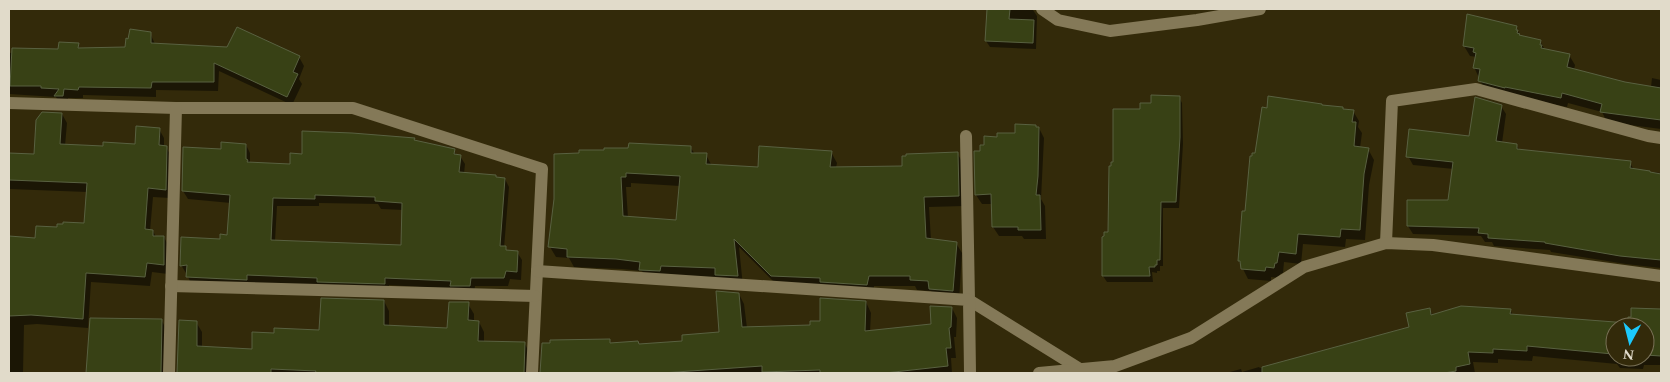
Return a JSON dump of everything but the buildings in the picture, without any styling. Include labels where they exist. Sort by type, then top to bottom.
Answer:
[{"type":"street","points":[[1042,9],[1058,20],[1110,31],[1197,20],[1260,9]]},
{"type":"street","points":[[1386,242],[1392,100],[1476,89],[1661,138]]},
{"type":"street","points":[[9,103],[176,108],[353,108],[542,170],[532,373]]},
{"type":"street","points":[[169,373],[176,108]]},
{"type":"street","points":[[966,136],[970,373]]},
{"type":"street","points":[[1039,373],[1115,366],[1191,338],[1304,267],[1386,242],[1433,245],[1661,276]]},
{"type":"street","points":[[537,271],[969,300],[1080,369]]},
{"type":"street","points":[[171,286],[535,296]]}]
